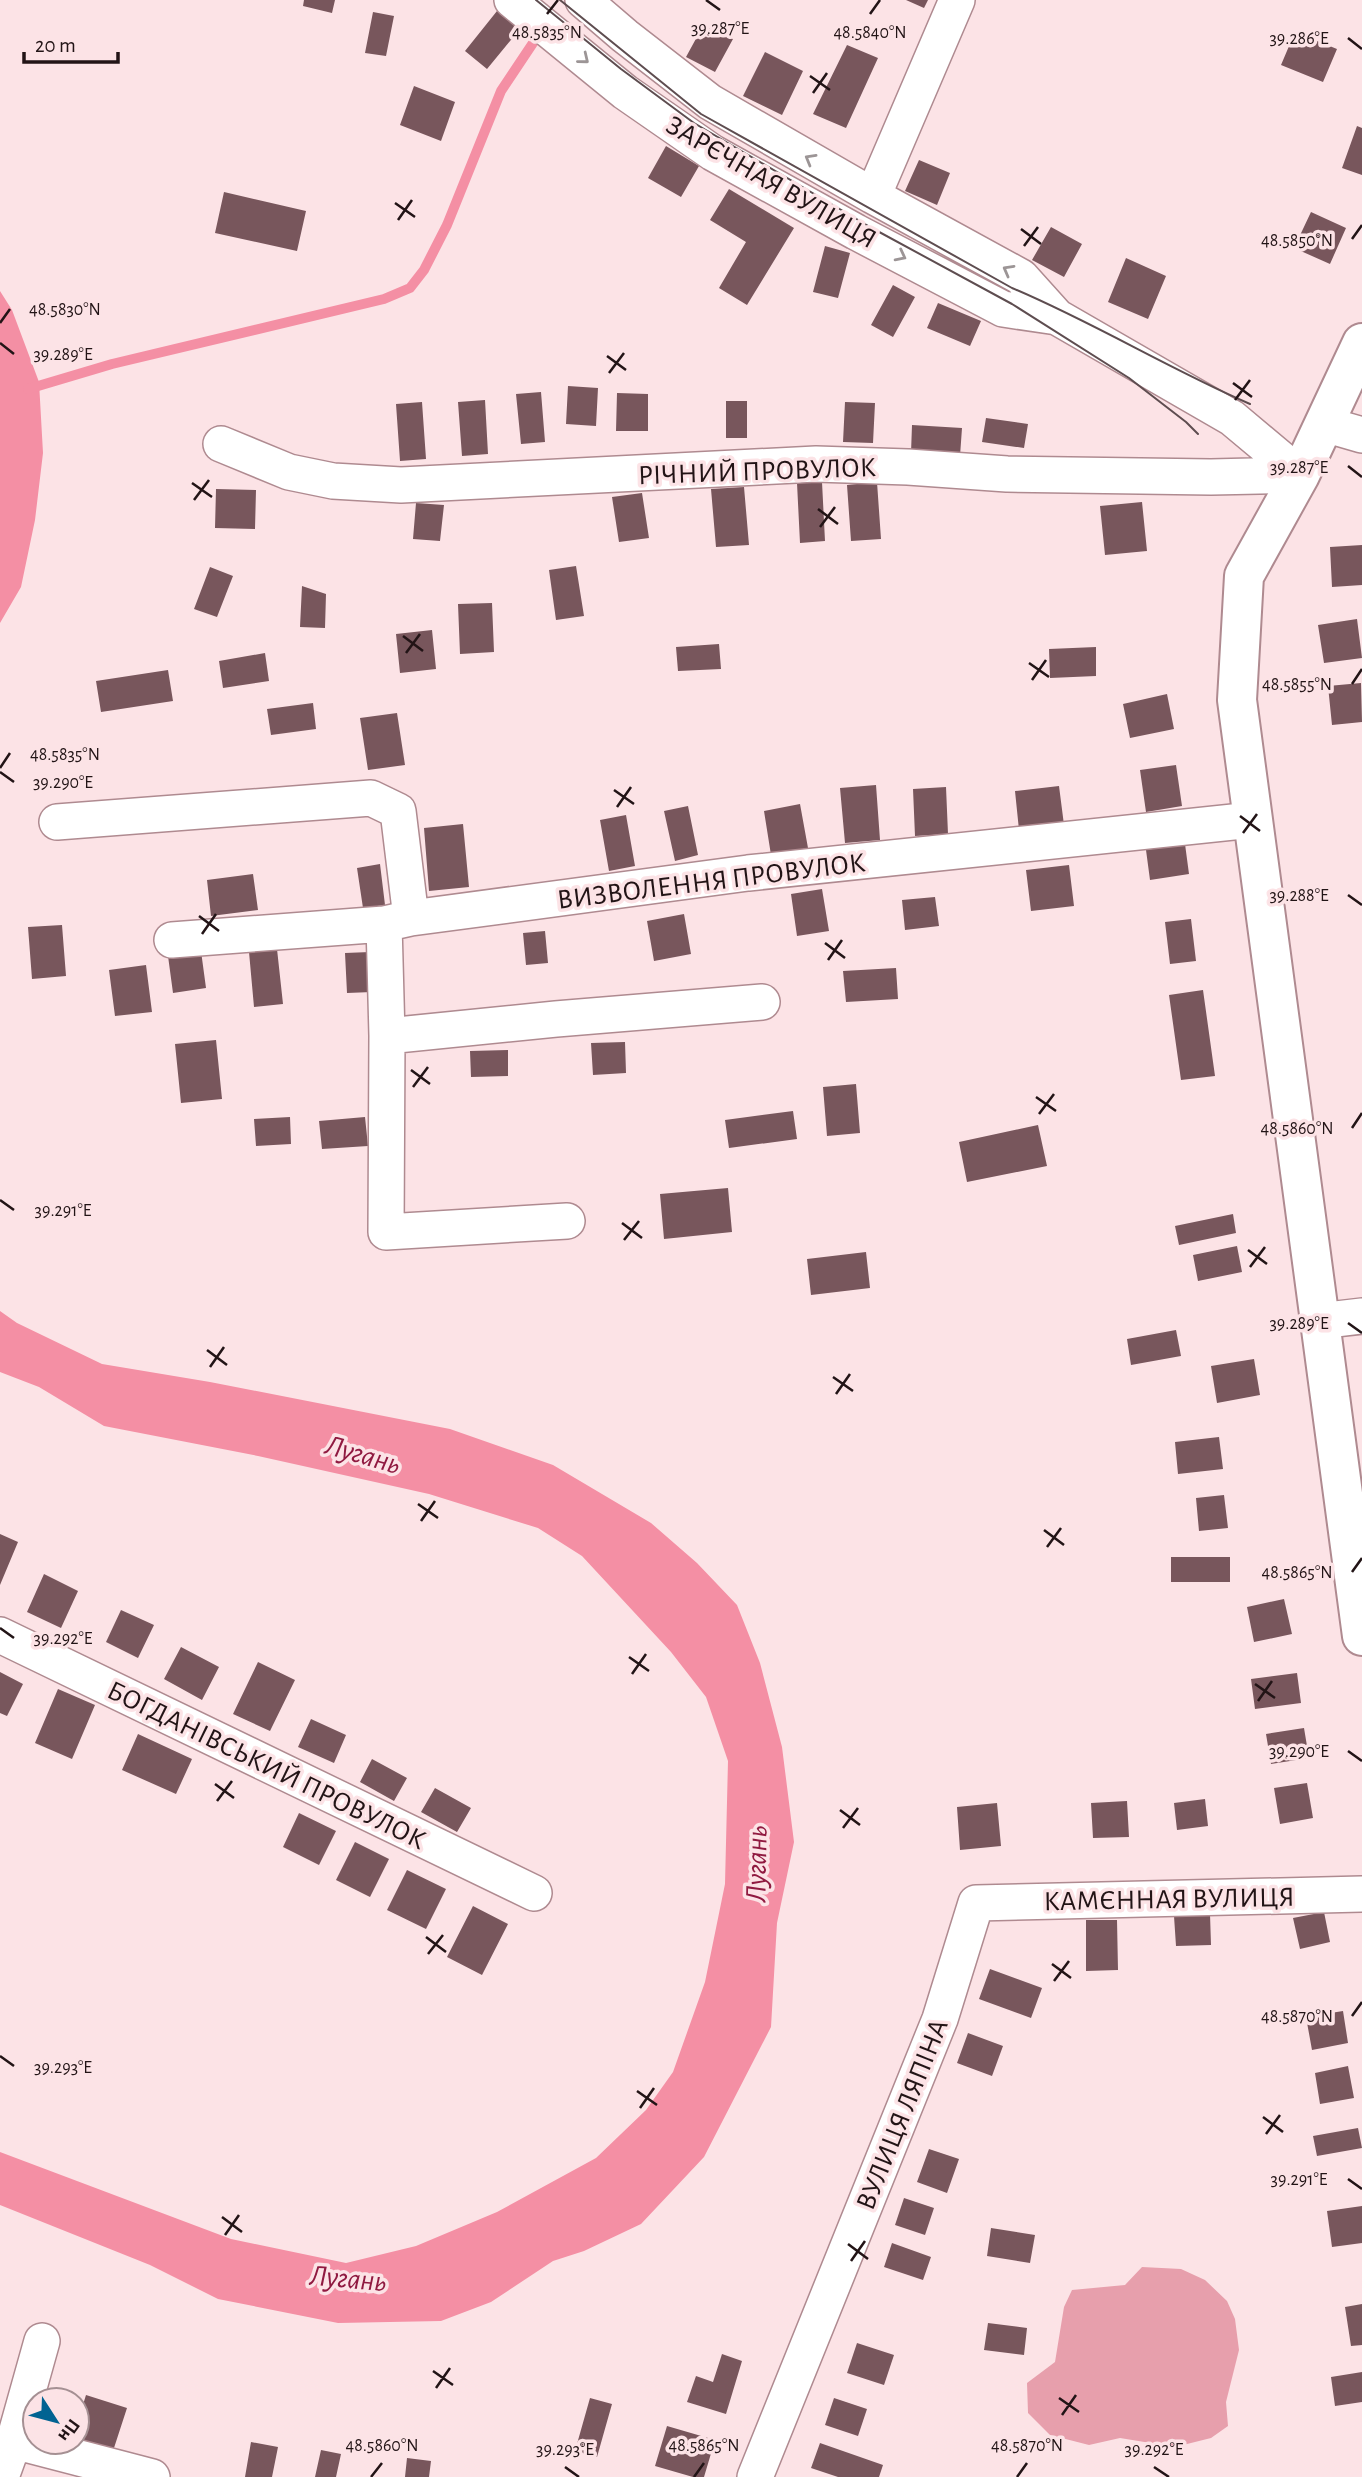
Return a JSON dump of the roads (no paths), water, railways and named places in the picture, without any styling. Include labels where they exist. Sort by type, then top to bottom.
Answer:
[{"type":"street","name":"ЗАРЄЧНАЯ ВУЛИЦЯ","points":[[512,0],[625,92],[713,153],[1003,309],[1057,317]]},
{"type":"street","name":"ЗАРЄЧНАЯ ВУЛИЦЯ","points":[[583,0],[710,102],[1021,277],[1057,317],[1232,418],[1300,475]]},
{"type":"street","points":[[873,196],[957,0]]},
{"type":"street","points":[[1362,343],[1300,475],[1244,576],[1237,700],[1362,1636]]},
{"type":"street","points":[[1324,424],[1362,435]]},
{"type":"street","name":"РІЧНИЙ ПРОВУЛОК","points":[[221,444],[289,472],[333,481],[401,485],[817,464],[1007,474],[1211,477],[1300,475]]},
{"type":"street","points":[[57,822],[371,798],[398,811],[397,921],[387,1035],[386,1232],[567,1222]]},
{"type":"street","name":"ВИЗВОЛЕННЯ ПРОВУЛОК","points":[[172,940],[397,921],[748,873],[1252,820]]},
{"type":"street","points":[[387,1035],[762,1002]]},
{"type":"street","points":[[1319,1321],[1362,1316]]},
{"type":"street","name":"БОГДАНІВСЬКИЙ ПРОВУЛОК","points":[[0,1635],[534,1893]]},
{"type":"street","name":"КАМЄННАЯ ВУЛИЦЯ","points":[[976,1903],[1362,1894]]},
{"type":"street","name":"ВУЛИЦЯ ЛЯПІНА","points":[[755,2477],[940,2019],[976,1903]]},
{"type":"street","points":[[1,2477],[42,2341]]},
{"type":"street","points":[[13,2441],[152,2477]]},
{"type":"water","points":[[0,291],[12,310],[39,382],[43,453],[35,520],[21,587],[0,623]]},
{"type":"water","name":"Лугань","points":[[0,1311],[17,1323],[102,1364],[210,1382],[450,1429],[553,1465],[651,1523],[697,1563],[737,1605],[760,1663],[782,1747],[794,1842],[777,1923],[771,2027],[704,2157],[641,2224],[584,2251],[553,2261],[491,2302],[441,2321],[338,2323],[218,2299],[150,2265],[0,2205],[0,2152],[231,2239],[346,2263],[416,2246],[497,2212],[596,2158],[646,2110],[673,2072],[705,1982],[725,1884],[728,1761],[706,1697],[671,1652],[582,1556],[538,1528],[429,1494],[258,1456],[104,1426],[39,1387],[0,1372]]},
{"type":"waterway","points":[[28,389],[112,364],[384,299],[410,288],[424,270],[447,225],[501,91],[533,43]]},
{"type":"tram line","points":[[536,0],[621,69],[694,123],[870,227],[1012,304],[1129,378],[1198,434]]},
{"type":"tram line","points":[[560,0],[701,114],[1012,288],[1250,404]]}]
